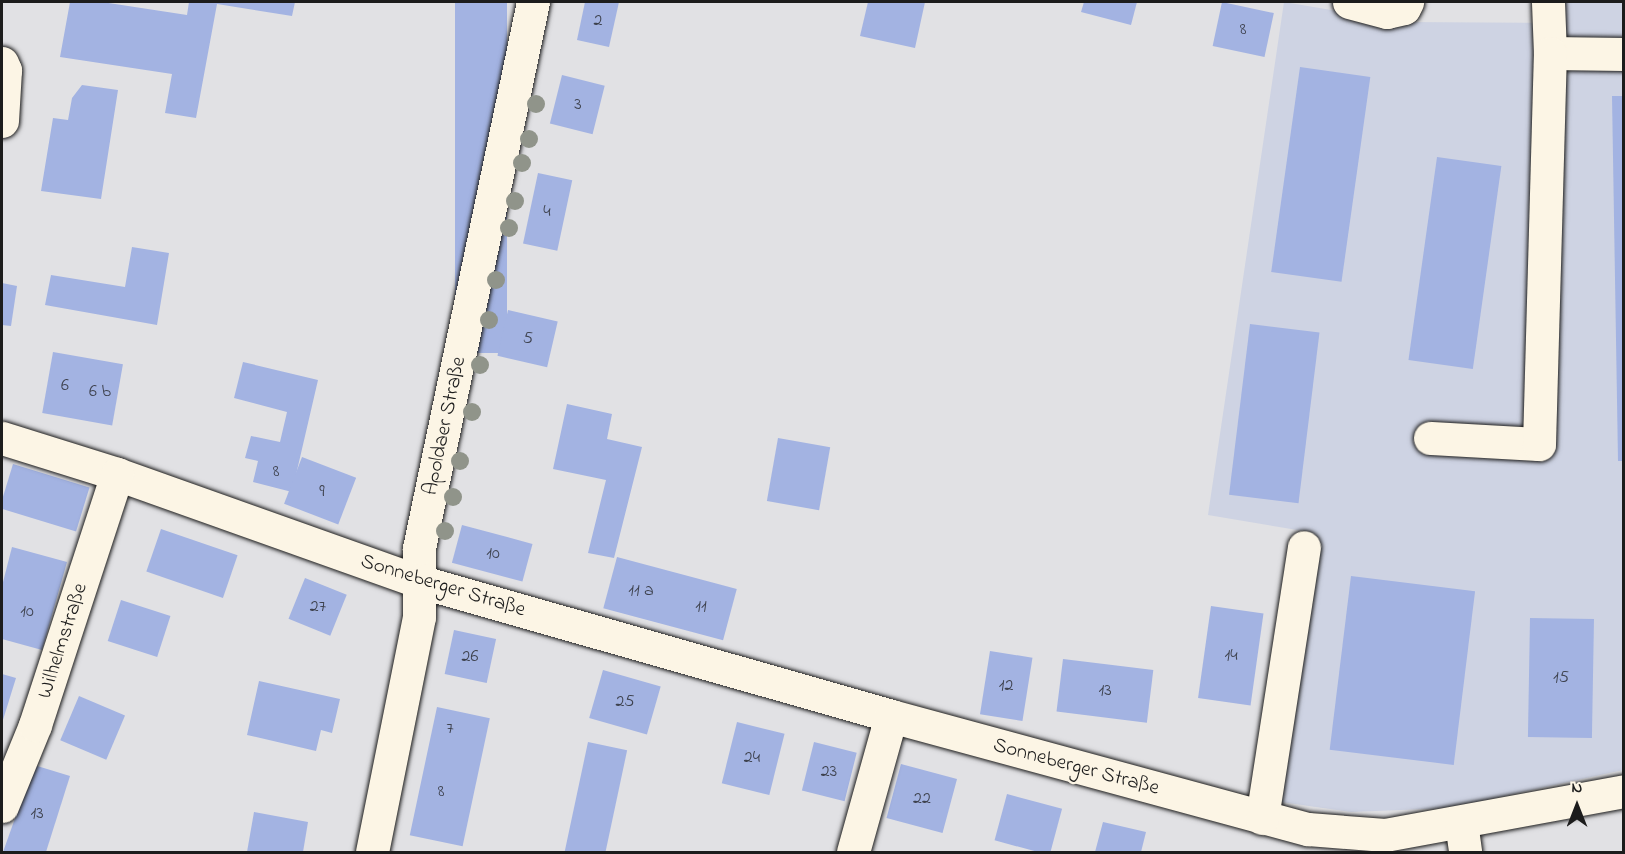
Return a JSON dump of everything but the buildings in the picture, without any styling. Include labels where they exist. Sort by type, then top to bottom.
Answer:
[{"type":"street","name":"Apoldaer Straße","points":[[372,852],[419,617],[419,548],[533,2]]},
{"type":"street","points":[[1349,2],[1397,7]]},
{"type":"street","points":[[1430,438],[1539,444],[1550,53],[1548,2]]},
{"type":"street","points":[[1550,53],[1623,54]]},
{"type":"street","points":[[2,63],[5,70],[2,121]]},
{"type":"street","name":"Sonneberger Straße","points":[[2,438],[117,474],[418,581],[891,716],[1262,818],[1302,841],[1385,835],[1463,837],[1623,791]]},
{"type":"street","name":"Wilhelmstraße","points":[[2,806],[35,725],[117,474]]},
{"type":"street","points":[[1262,818],[1304,547]]},
{"type":"street","points":[[853,852],[891,716]]},
{"type":"shaded area","points":[[1284,2],[1402,22],[1551,23],[1551,2],[1623,2],[1623,770],[1450,808],[1351,812],[1281,802],[1309,532],[1208,515]]}]
